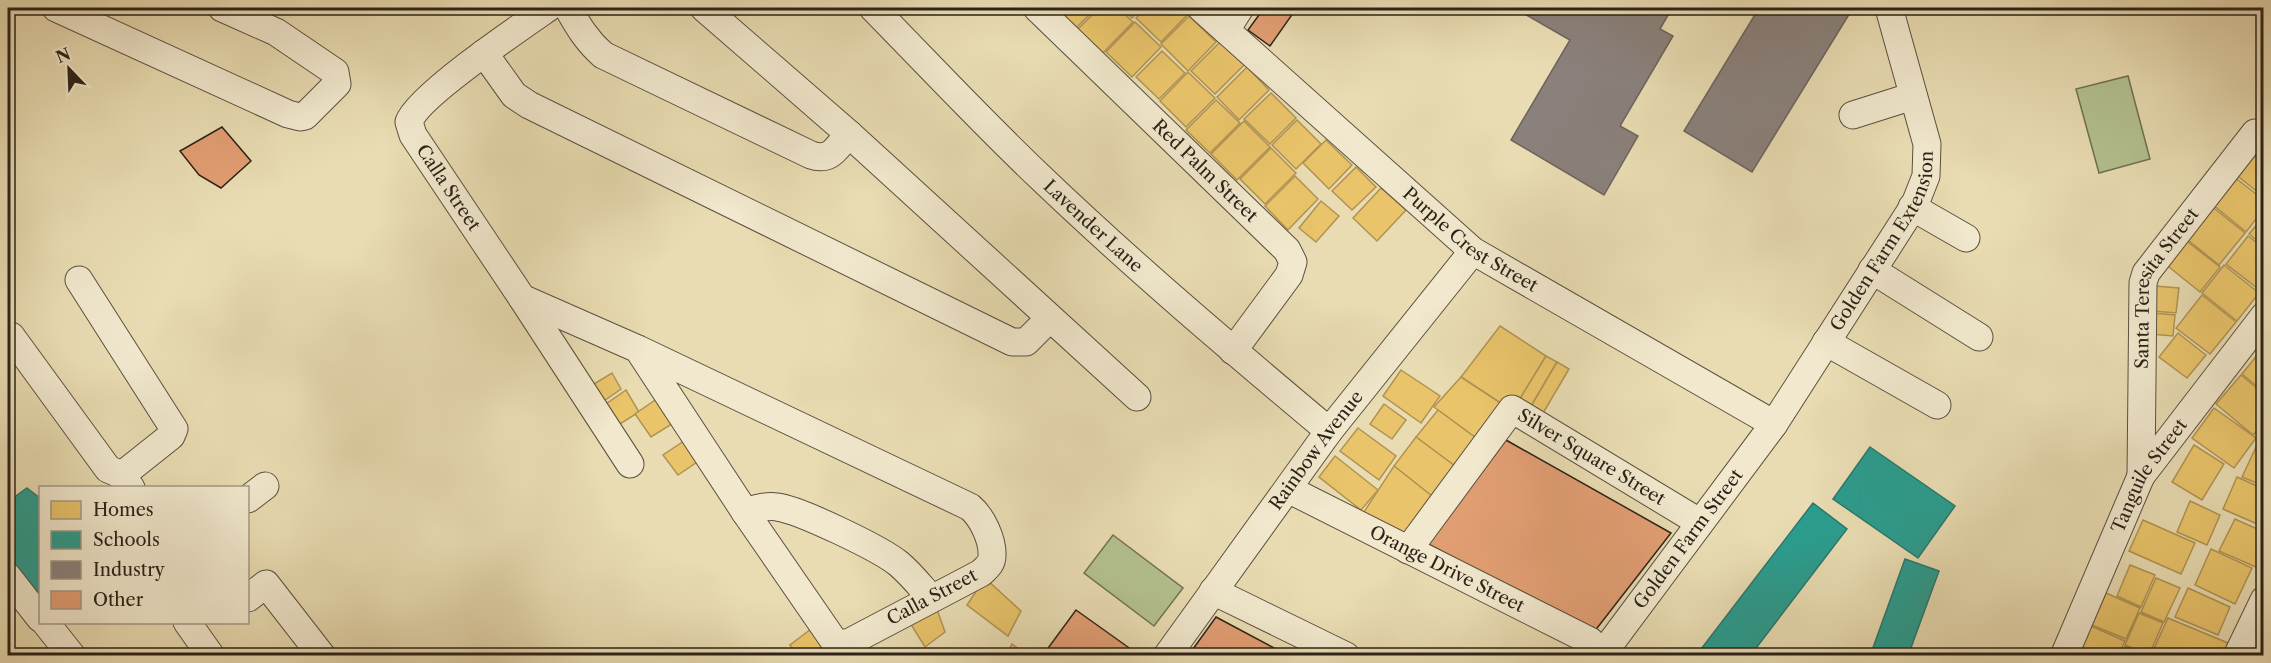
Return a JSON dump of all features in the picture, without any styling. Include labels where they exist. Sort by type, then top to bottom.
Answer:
[{"type":"street","points":[[56,8],[288,114],[305,116],[338,84],[335,72],[276,32],[222,8]]},
{"type":"street","name":"Calla Street","points":[[548,8],[484,53],[420,106],[410,119],[409,126],[522,298],[638,349],[969,507],[978,514],[993,555],[989,565],[981,573],[848,643],[839,643],[830,636],[745,512],[638,349]]},
{"type":"street","points":[[568,8],[585,37],[603,55],[811,155],[820,158],[827,157],[849,135]]},
{"type":"street","points":[[704,8],[849,135],[1137,397]]},
{"type":"street","name":"Lavender Lane","points":[[873,8],[1037,174],[1111,244],[1329,431]]},
{"type":"street","name":"Red Palm Street","points":[[1037,8],[1287,250],[1293,262],[1289,275],[1233,351]]},
{"type":"street","name":"Purple Crest Street","points":[[1202,8],[1233,19],[1473,251],[1774,424]]},
{"type":"street","name":"Golden Farm Extension","points":[[1774,424],[1912,207],[1926,176],[1927,144],[1889,8]]},
{"type":"street","points":[[484,53],[514,94],[530,105],[1012,342],[1026,342],[1049,319]]},
{"type":"street","points":[[1853,115],[1913,96]]},
{"type":"street","name":"Santa Teresita Street","points":[[2141,476],[2143,283],[2146,273],[2255,134],[2264,138]]},
{"type":"street","points":[[1912,207],[1966,238]]},
{"type":"street","name":"Rainbow Avenue","points":[[1167,656],[1329,431],[1473,251]]},
{"type":"street","points":[[1872,270],[1980,337]]},
{"type":"street","points":[[11,336],[108,469],[126,481],[171,436],[174,429],[79,280]]},
{"type":"street","points":[[522,298],[630,464]]},
{"type":"street","name":"Tanguile Street","points":[[2064,656],[2141,476],[2264,316]]},
{"type":"street","points":[[1826,342],[1936,405]]},
{"type":"street","name":"Silver Square Street","points":[[1408,550],[1512,409],[1699,522]]},
{"type":"street","name":"Golden Farm Street","points":[[1603,655],[1699,522],[1774,424]]},
{"type":"street","name":"Orange Drive Street","points":[[1288,489],[1590,640],[1603,655]]},
{"type":"street","points":[[745,512],[776,506],[807,517],[900,564],[931,598]]},
{"type":"street","points":[[8,577],[39,617]]},
{"type":"street","points":[[249,597],[266,585],[321,656]]},
{"type":"street","points":[[1213,591],[1346,656]]},
{"type":"street","points":[[2237,656],[2264,600]]},
{"type":"street","points":[[47,624],[72,656]]},
{"type":"green space","points":[[2128,76],[2150,159],[2099,173],[2076,89]]},
{"type":"green space","points":[[1113,535],[1183,588],[1154,626],[1084,573]]},
{"type":"building: Homes","points":[[1055,8],[1096,8],[1076,28]]},
{"type":"building: Homes","points":[[1099,8],[1118,8],[1133,22],[1101,55],[1076,31]]},
{"type":"building: Homes","points":[[1121,8],[1142,8],[1132,18]]},
{"type":"building: Homes","points":[[1146,8],[1187,8],[1191,11],[1161,42],[1136,18]]},
{"type":"building: Homes","points":[[1189,16],[1216,42],[1188,71],[1161,44]]},
{"type":"building: Homes","points":[[1135,22],[1161,47],[1132,77],[1106,52]]},
{"type":"building: Homes","points":[[1220,42],[1244,65],[1215,94],[1191,71]]},
{"type":"building: Homes","points":[[1162,51],[1185,73],[1159,99],[1136,77]]},
{"type":"building: Homes","points":[[1247,67],[1269,90],[1239,120],[1217,97]]},
{"type":"building: Homes","points":[[1188,72],[1215,98],[1186,127],[1160,101]]},
{"type":"building: Homes","points":[[1271,93],[1296,118],[1270,144],[1244,119]]},
{"type":"building: Homes","points":[[1216,100],[1240,123],[1210,153],[1186,130]]},
{"type":"building: Homes","points":[[1297,120],[1321,144],[1296,169],[1272,145]]},
{"type":"building: Homes","points":[[1244,121],[1270,147],[1237,180],[1211,154]]},
{"type":"building: Homes","points":[[1326,140],[1352,165],[1329,189],[1303,163]]},
{"type":"building: Homes","points":[[1271,148],[1296,173],[1265,204],[1240,179]]},
{"type":"building: Homes","points":[[2256,148],[2264,154],[2264,197],[2235,174]]},
{"type":"building: Homes","points":[[1356,167],[1376,187],[1352,210],[1332,191]]},
{"type":"building: Homes","points":[[2229,173],[2264,200],[2264,209],[2246,232],[2207,200]]},
{"type":"building: Homes","points":[[1295,176],[1318,199],[1288,230],[1265,206]]},
{"type":"building: Homes","points":[[1381,188],[1406,210],[1377,241],[1353,218]]},
{"type":"building: Homes","points":[[1321,201],[1339,216],[1316,242],[1299,228]]},
{"type":"building: Homes","points":[[2210,205],[2245,233],[2219,265],[2184,237]]},
{"type":"building: Homes","points":[[2264,216],[2264,246],[2249,234]]},
{"type":"building: Homes","points":[[2248,236],[2264,248],[2264,288],[2261,291],[2226,264]]},
{"type":"building: Homes","points":[[2184,239],[2220,267],[2200,292],[2164,263]]},
{"type":"building: Homes","points":[[2224,265],[2259,293],[2237,321],[2202,293]]},
{"type":"building: Homes","points":[[2155,286],[2179,288],[2176,313],[2153,311]]},
{"type":"building: Homes","points":[[2202,295],[2236,322],[2210,354],[2176,328]]},
{"type":"building: Homes","points":[[2153,313],[2175,315],[2173,336],[2151,334]]},
{"type":"building: Homes","points":[[1500,326],[1546,356],[1518,402],[1505,406],[1461,377]]},
{"type":"building: Homes","points":[[2178,333],[2206,355],[2187,378],[2159,357]]},
{"type":"building: Homes","points":[[2262,349],[2264,351],[2264,392],[2242,374]]},
{"type":"building: Homes","points":[[1546,356],[1557,362],[1530,408],[1518,402]]},
{"type":"building: Homes","points":[[1557,362],[1569,369],[1542,415],[1530,408]]},
{"type":"building: Homes","points":[[1401,370],[1440,396],[1421,423],[1383,396]]},
{"type":"building: Homes","points":[[612,373],[621,389],[601,403],[589,387]]},
{"type":"building: Homes","points":[[2241,375],[2264,394],[2264,423],[2253,435],[2216,404]]},
{"type":"building: Homes","points":[[1461,377],[1505,406],[1480,441],[1434,407]]},
{"type":"building: Homes","points":[[626,390],[639,412],[620,424],[606,404]]},
{"type":"building: Homes","points":[[661,396],[675,422],[651,437],[635,414]]},
{"type":"building: Homes","points":[[1384,404],[1406,420],[1392,439],[1370,424]]},
{"type":"building: Homes","points":[[2214,408],[2256,438],[2234,468],[2192,438]]},
{"type":"building: Homes","points":[[1438,410],[1480,441],[1459,469],[1416,437]]},
{"type":"building: Homes","points":[[1358,428],[1396,456],[1379,480],[1340,451]]},
{"type":"building: Homes","points":[[1416,437],[1459,469],[1437,500],[1394,466]]},
{"type":"building: Homes","points":[[687,439],[700,460],[678,475],[663,455]]},
{"type":"building: Homes","points":[[2258,443],[2264,445],[2264,486],[2242,477]]},
{"type":"building: Homes","points":[[2194,445],[2224,464],[2202,500],[2172,482]]},
{"type":"building: Homes","points":[[1335,456],[1378,490],[1361,510],[1319,477]]},
{"type":"building: Homes","points":[[1394,466],[1437,500],[1408,536],[1362,515]]},
{"type":"building: Homes","points":[[2237,477],[2264,489],[2264,527],[2223,509]]},
{"type":"building: Homes","points":[[2190,501],[2220,515],[2207,545],[2177,532]]},
{"type":"building: Homes","points":[[2235,519],[2264,532],[2264,556],[2258,568],[2219,551]]},
{"type":"building: Homes","points":[[2143,520],[2195,543],[2181,574],[2129,551]]},
{"type":"building: Homes","points":[[2211,549],[2252,568],[2235,604],[2195,585]]},
{"type":"building: Homes","points":[[2130,565],[2155,575],[2141,607],[2117,596]]},
{"type":"building: Homes","points":[[985,578],[1021,611],[1008,636],[967,605]]},
{"type":"building: Homes","points":[[2156,578],[2180,588],[2164,622],[2141,612]]},
{"type":"building: Homes","points":[[2188,588],[2230,607],[2218,635],[2175,617]]},
{"type":"building: Homes","points":[[2106,593],[2140,608],[2126,639],[2092,625]]},
{"type":"building: Homes","points":[[934,601],[945,632],[925,647],[907,618]]},
{"type":"building: Homes","points":[[2139,613],[2163,623],[2149,655],[2125,645]]},
{"type":"building: Homes","points":[[2168,618],[2228,643],[2223,656],[2151,655]]},
{"type":"building: Homes","points":[[2091,626],[2125,641],[2118,656],[2078,656]]},
{"type":"building: Homes","points":[[811,629],[861,646],[867,656],[797,656],[790,645]]},
{"type":"building: Homes","points":[[1012,644],[1028,656],[1006,656]]},
{"type":"building: Homes","points":[[2125,646],[2146,656],[2121,656]]},
{"type":"building: Schools","points":[[1870,447],[1955,506],[1918,558],[1833,499]]},
{"type":"building: Schools","points":[[27,488],[39,497],[39,593],[35,597],[8,562],[8,502]]},
{"type":"building: Schools","points":[[1813,503],[1847,529],[1750,656],[1710,656],[1701,649]]},
{"type":"building: Schools","points":[[1905,559],[1939,571],[1908,656],[1870,656]]},
{"type":"building: Industry","points":[[1514,8],[1667,8],[1671,10],[1660,29],[1673,36],[1620,126],[1638,136],[1604,195],[1511,140],[1570,40]]},
{"type":"building: Industry","points":[[1759,8],[1853,8],[1752,172],[1684,131]]},
{"type":"building: Other","points":[[1264,8],[1296,9],[1270,46],[1248,30]]},
{"type":"building: Other","points":[[222,127],[251,161],[221,188],[199,175],[180,151]]},
{"type":"building: Other","points":[[1506,440],[1671,533],[1594,632],[1428,544]]},
{"type":"building: Other","points":[[1076,610],[1139,655],[1051,656],[1046,651]]},
{"type":"building: Other","points":[[1216,617],[1289,656],[1188,656]]}]
